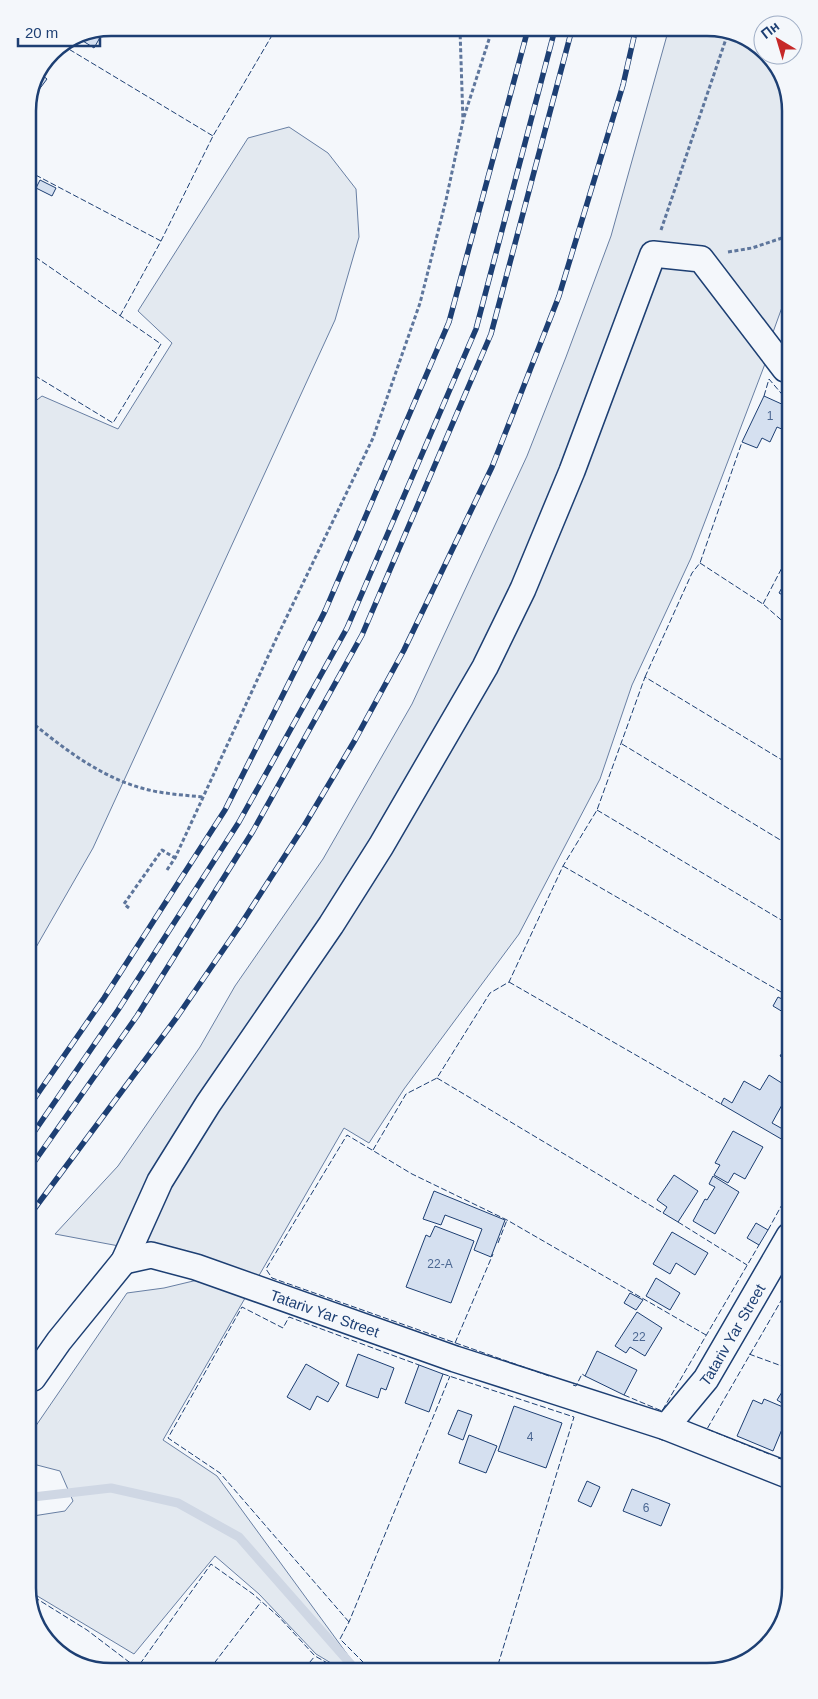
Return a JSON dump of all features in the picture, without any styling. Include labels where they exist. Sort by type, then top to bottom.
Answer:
[{"type":"street","points":[[36,1374],[59,1340],[124,1261],[160,1181],[208,1104],[331,925],[381,846],[485,667],[523,589],[572,471],[653,254],[700,259],[782,364]]},
{"type":"street","name":"Tatariv Yar Street","points":[[666,1427],[706,1379],[782,1248]]},
{"type":"street","name":"Tatariv Yar Street","points":[[124,1261],[151,1255],[196,1267],[455,1359],[666,1427],[782,1473]]},
{"type":"path","points":[[460,36],[463,121]]},
{"type":"path","points":[[167,870],[174,859],[277,637],[373,438],[420,303],[446,200],[463,121],[490,36]]},
{"type":"path","points":[[653,254],[726,39]]},
{"type":"path","points":[[700,259],[716,254],[752,248],[782,238]]},
{"type":"path","points":[[36,726],[56,742],[113,779],[146,790],[203,797]]},
{"type":"path","points":[[130,908],[124,904],[162,850],[174,859]]},
{"type":"shaded area","points":[[667,36],[712,36],[731,40],[749,49],[753,52],[753,65],[766,65],[776,82],[782,111],[782,307],[772,335],[768,356],[691,558],[632,685],[600,779],[519,934],[404,1089],[369,1143],[344,1128],[257,1279],[135,1249],[55,1234],[118,1166],[200,1047],[235,986],[323,859],[412,704],[527,456],[611,236]]},
{"type":"shaded area","points":[[289,127],[328,153],[356,189],[359,237],[335,320],[93,848],[36,947],[36,401],[42,396],[118,429],[172,343],[138,311],[248,138]]},
{"type":"shaded area","points":[[210,1277],[248,1293],[163,1440],[217,1476],[354,1663],[331,1663],[316,1654],[259,1594],[215,1556],[134,1654],[37,1596],[36,1516],[65,1511],[73,1501],[60,1471],[36,1465],[36,1426],[127,1293],[164,1288]]},
{"type":"building","points":[[100,37],[94,48],[84,42]]},
{"type":"building","points":[[45,77],[47,79],[40,88]]},
{"type":"building","points":[[40,180],[56,188],[52,196],[36,188]]},
{"type":"building","points":[[764,396],[782,404],[782,429],[777,427],[770,442],[762,438],[757,448],[742,442]]},
{"type":"building","points":[[778,997],[782,999],[782,1011],[773,1006]]},
{"type":"building","points":[[769,1075],[782,1083],[782,1105],[772,1123],[782,1129],[782,1139],[721,1104],[724,1098],[732,1103],[744,1081],[760,1090]]},
{"type":"building","points":[[733,1131],[763,1147],[745,1179],[734,1173],[728,1183],[714,1175],[720,1165],[715,1163]]},
{"type":"building","points":[[674,1175],[698,1191],[678,1222],[663,1213],[667,1207],[657,1200]]},
{"type":"building","points":[[713,1176],[739,1192],[715,1234],[693,1221],[705,1199],[707,1200],[715,1187],[709,1184]]},
{"type":"building","points":[[434,1191],[505,1220],[491,1257],[474,1250],[482,1229],[445,1215],[441,1225],[423,1219]]},
{"type":"building","points":[[756,1223],[768,1230],[759,1245],[747,1238]]},
{"type":"building","points":[[435,1226],[474,1241],[451,1303],[406,1287],[426,1235],[430,1237]]},
{"type":"building","points":[[672,1232],[708,1253],[695,1275],[676,1263],[670,1274],[653,1264]]},
{"type":"building","points":[[656,1278],[680,1293],[670,1310],[646,1296]]},
{"type":"building","points":[[630,1293],[643,1300],[636,1310],[624,1303]]},
{"type":"building","points":[[637,1312],[662,1328],[645,1356],[630,1347],[626,1353],[615,1346]]},
{"type":"building","points":[[597,1351],[637,1370],[624,1395],[585,1376]]},
{"type":"building","points":[[358,1354],[394,1368],[386,1390],[381,1388],[378,1398],[346,1386]]},
{"type":"building","points":[[306,1364],[339,1383],[328,1402],[317,1396],[310,1410],[287,1397]]},
{"type":"building","points":[[419,1365],[443,1374],[429,1412],[405,1403]]},
{"type":"building","points":[[782,1392],[782,1403],[777,1400]]},
{"type":"building","points":[[764,1399],[782,1407],[782,1429],[773,1451],[737,1436],[753,1400],[762,1404]]},
{"type":"building","points":[[514,1406],[562,1423],[546,1468],[498,1451]]},
{"type":"building","points":[[458,1410],[472,1415],[463,1440],[448,1434]]},
{"type":"building","points":[[469,1435],[497,1446],[486,1473],[459,1463]]},
{"type":"building","points":[[587,1481],[600,1487],[591,1507],[578,1501]]},
{"type":"building","points":[[632,1489],[670,1504],[661,1526],[623,1511]]},
{"type":"waterway","points":[[36,1497],[111,1488],[178,1503],[239,1537],[350,1663]]},
{"type":"railway","points":[[36,1096],[104,998],[225,810],[325,611],[449,322],[526,36]]},
{"type":"railway","points":[[36,1129],[118,1010],[239,822],[347,628],[476,329],[553,36]]},
{"type":"railway","points":[[36,1159],[137,1016],[253,831],[362,635],[491,334],[570,36]]},
{"type":"railway","points":[[36,1207],[177,1017],[241,924],[304,826],[355,740],[404,650],[492,467],[559,296],[623,85],[634,36]]},
{"type":"fence","points":[[120,316],[161,241],[213,136],[272,36]]},
{"type":"fence","points":[[69,49],[213,136]]},
{"type":"fence","points":[[36,175],[161,241]]},
{"type":"fence","points":[[36,258],[161,344],[113,423],[36,376]]},
{"type":"fence","points":[[764,396],[769,379],[782,394]]},
{"type":"fence","points":[[645,677],[692,573],[700,563],[742,442]]},
{"type":"fence","points":[[700,563],[763,604],[782,621]]},
{"type":"fence","points":[[763,604],[782,568]]},
{"type":"fence","points":[[373,1150],[406,1094],[437,1078],[490,993],[509,982],[563,866],[597,810],[645,677],[782,760]]},
{"type":"fence","points":[[622,744],[782,841]]},
{"type":"fence","points":[[597,810],[782,920]]},
{"type":"fence","points":[[563,866],[782,993]]},
{"type":"fence","points":[[509,982],[721,1104]]},
{"type":"fence","points":[[437,1078],[663,1213]]},
{"type":"fence","points":[[549,1376],[272,1278],[266,1269],[347,1135],[412,1174],[507,1220],[706,1335]]},
{"type":"fence","points":[[768,1230],[782,1205]]},
{"type":"fence","points":[[498,1243],[507,1220]]},
{"type":"fence","points":[[678,1222],[747,1265]]},
{"type":"fence","points":[[624,1395],[662,1411],[759,1245]]},
{"type":"fence","points":[[455,1343],[493,1254]]},
{"type":"fence","points":[[769,1454],[707,1429],[782,1299]]},
{"type":"fence","points":[[349,1622],[220,1473],[168,1438],[242,1307],[283,1328],[289,1317],[419,1365]]},
{"type":"fence","points":[[749,1354],[782,1366]]},
{"type":"fence","points":[[443,1374],[574,1417],[499,1663]]},
{"type":"fence","points":[[573,1385],[576,1386],[582,1374],[585,1376]]},
{"type":"fence","points":[[364,1663],[340,1639],[349,1622],[450,1376]]},
{"type":"fence","points":[[778,1458],[782,1459]]},
{"type":"fence","points":[[141,1663],[211,1564],[253,1594],[279,1617],[315,1656],[327,1663]]},
{"type":"fence","points":[[37,1599],[87,1630],[130,1663]]},
{"type":"fence","points":[[214,1663],[261,1602]]},
{"type":"fence","points":[[309,1663],[315,1656]]}]
